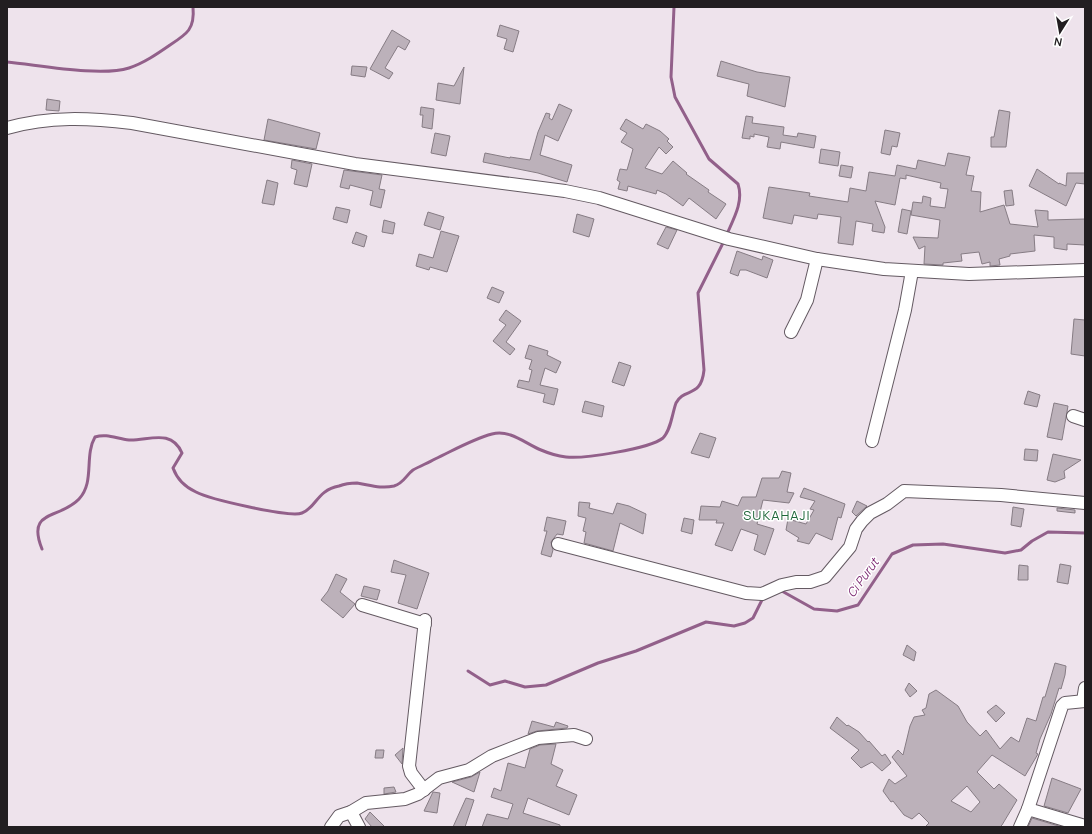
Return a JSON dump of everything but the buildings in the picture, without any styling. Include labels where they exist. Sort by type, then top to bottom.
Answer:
[{"type":"street","points":[[7,128],[45,121],[73,118],[132,123],[363,166],[565,192],[599,198],[724,237],[817,259],[884,269],[969,274],[1085,270]]},
{"type":"street","points":[[791,332],[807,300],[817,259]]},
{"type":"street","points":[[872,441],[905,310],[912,271]]},
{"type":"street","points":[[558,544],[746,593],[762,594],[782,585],[796,582],[810,582],[826,577],[850,547],[856,530],[862,521],[870,513],[887,504],[904,491],[1001,495],[1085,503]]},
{"type":"street","points":[[362,604],[425,622],[409,766],[411,773],[424,790]]},
{"type":"street","points":[[1020,827],[1028,809],[1062,706],[1065,702],[1084,701],[1085,688]]},
{"type":"street","points":[[331,827],[339,816],[351,812],[366,803],[405,799],[424,790],[439,778],[469,770],[492,756],[538,738],[574,735],[586,739]]},
{"type":"street","points":[[1028,809],[1085,826]]},
{"type":"street","points":[[351,812],[359,827]]},
{"type":"waterway","points":[[7,62],[86,71],[129,68],[150,58],[185,34],[189,30],[193,21],[193,7]]},
{"type":"waterway","points":[[674,7],[671,77],[675,97],[709,159],[738,184],[740,197],[739,204],[726,236]]},
{"type":"waterway","points":[[42,549],[38,536],[38,527],[41,521],[71,506],[84,492],[87,485],[92,444],[95,437],[99,436],[129,440],[165,438],[177,445],[182,453],[173,468],[179,479],[192,490],[232,503],[282,513],[295,514],[307,511],[321,495],[332,488],[350,483],[385,487],[397,485],[416,469],[471,442],[492,434],[499,433],[511,435],[544,451],[566,457],[616,452],[656,442],[666,435],[679,398],[696,389],[702,379],[704,370],[698,293],[724,241]]},
{"type":"waterway","name":"Ci Purut","points":[[780,590],[814,609],[837,611],[858,605],[892,554],[913,545],[943,544],[1005,553],[1021,550],[1032,541],[1048,532],[1085,533]]},
{"type":"waterway","name":"Ci Purut","points":[[468,671],[490,685],[505,681],[525,687],[546,685],[598,663],[636,651],[706,622],[734,626],[745,623],[753,618],[763,598]]},
{"type":"district","name":"SUKAHAJI","points":[[777,515]]}]
